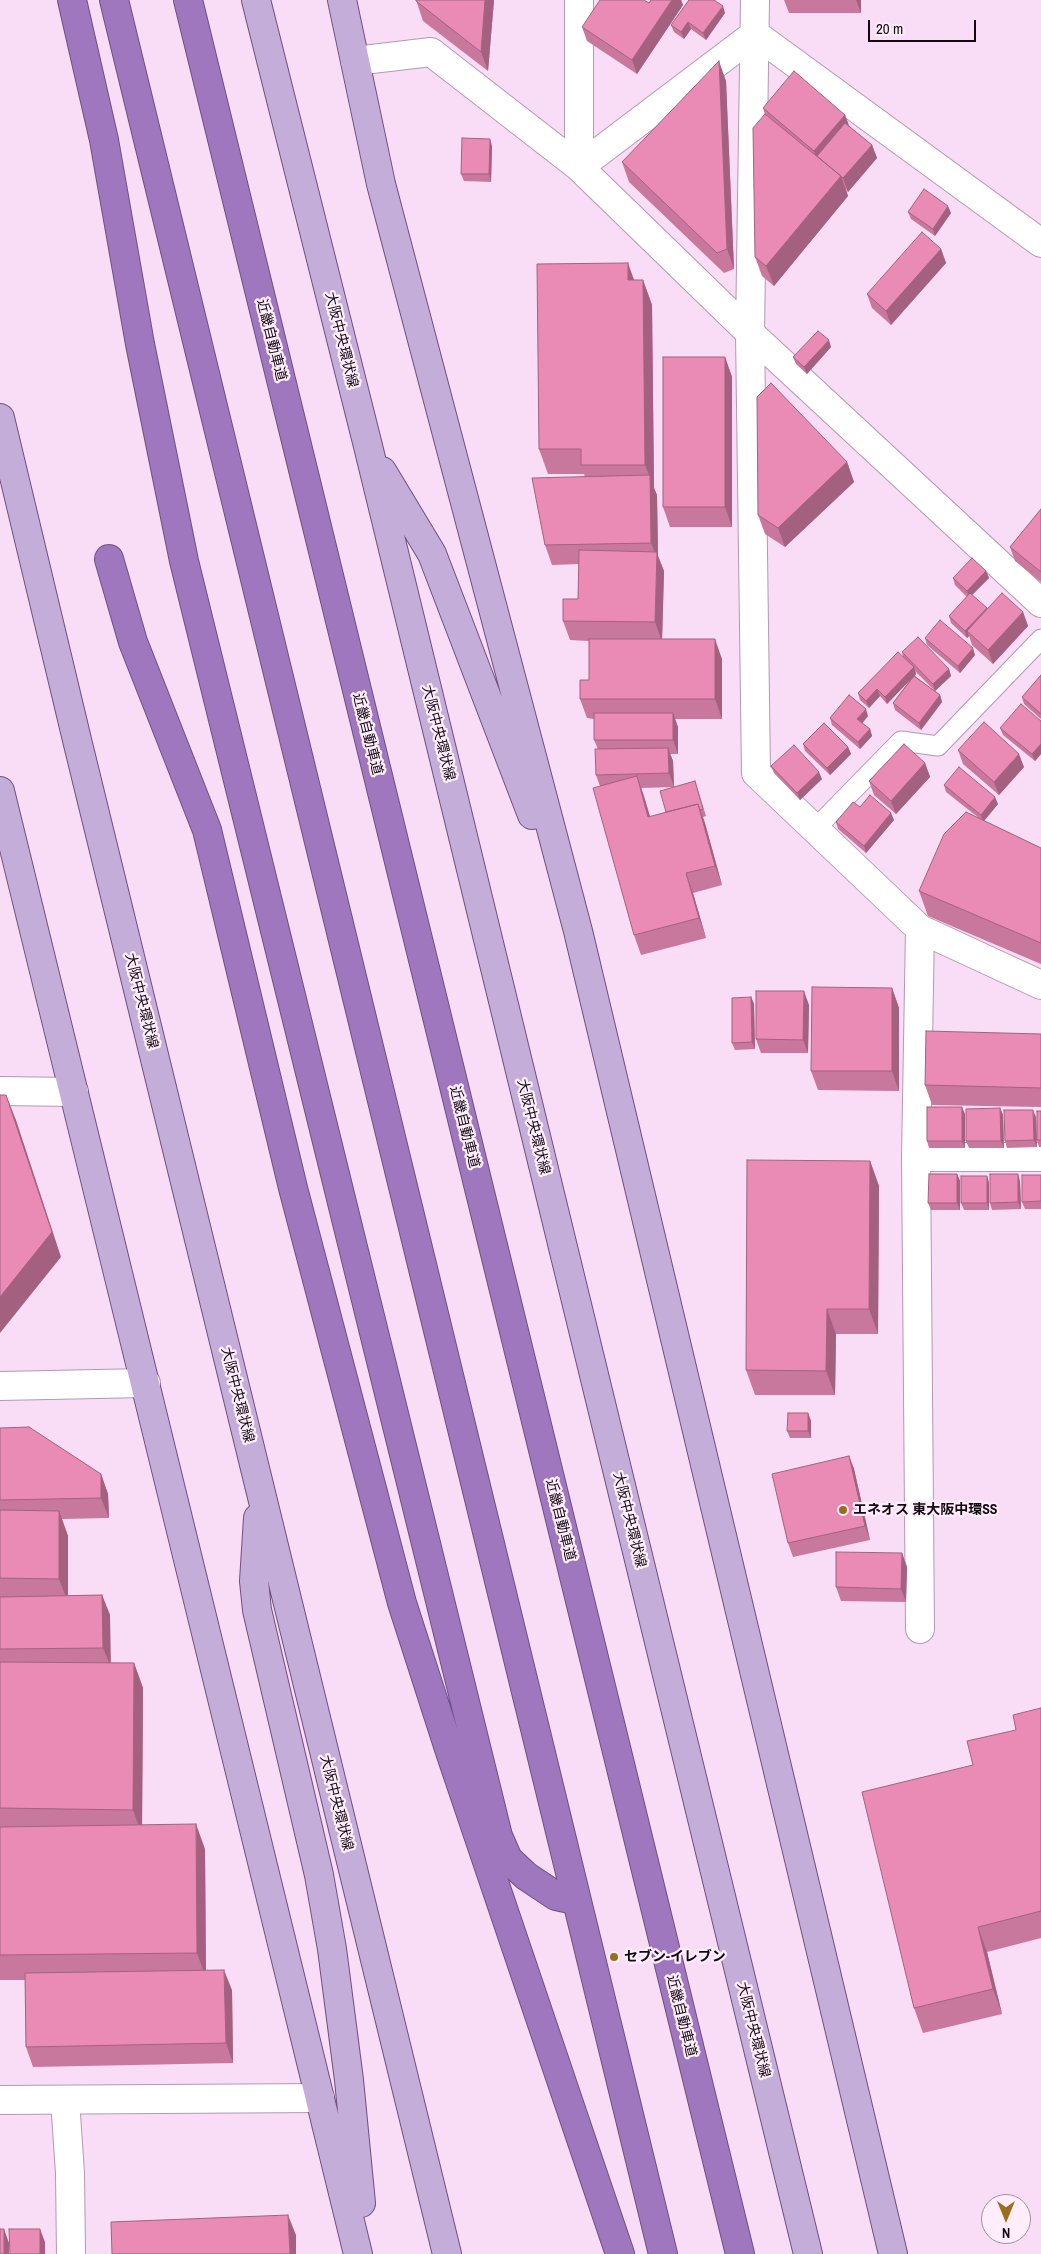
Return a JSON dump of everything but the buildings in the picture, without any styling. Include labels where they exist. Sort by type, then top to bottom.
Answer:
[{"type":"highway","points":[[72,0],[104,140],[140,344],[184,560],[386,1377],[437,1594],[502,1848],[508,1858],[526,1876],[540,1886],[556,1896],[575,1900]]},
{"type":"highway","points":[[114,0],[663,2254]]},
{"type":"highway","name":"近畿自動車道","points":[[188,0],[740,2254]]},
{"type":"highway","points":[[109,559],[133,642],[206,830],[342,1382],[402,1604],[450,1752],[620,2254]]},
{"type":"main road","name":"大阪中央環状線","points":[[256,0],[368,446],[808,2254]]},
{"type":"main road","points":[[342,0],[381,184],[578,931],[893,2254]]},
{"type":"main road","name":"大阪中央環状線","points":[[0,418],[447,2254]]},
{"type":"main road","points":[[368,446],[432,554],[578,931]]},
{"type":"main road","points":[[0,791],[358,2254]]},
{"type":"main road","points":[[259,1488],[254,1581],[257,1610],[319,1875],[332,1948],[349,2080],[365,2254]]},
{"type":"main road","points":[[871,2166],[875,2254]]},
{"type":"street","points":[[579,0],[579,167]]},
{"type":"street","points":[[755,0],[756,34],[750,334],[756,773],[920,930],[1041,984]]},
{"type":"street","points":[[579,167],[756,34]]},
{"type":"street","points":[[756,34],[1041,243]]},
{"type":"street","points":[[355,61],[430,52],[579,167],[750,334],[1041,603]]},
{"type":"street","points":[[920,930],[916,1156],[920,1628]]},
{"type":"street","points":[[0,1091],[74,1092]]},
{"type":"street","points":[[916,1156],[1041,1157]]},
{"type":"street","points":[[0,1386],[146,1383]]},
{"type":"street","points":[[0,2100],[320,2098]]},
{"type":"street","points":[[65,2100],[70,2173],[71,2254]]},
{"type":"lane","points":[[815,829],[901,741],[938,746],[1041,639]]},
{"type":"place","name":"エネオス 東大阪中環SS","points":[[843,1510]]},
{"type":"place","name":"セブン-イレブン","points":[[614,1957]]}]
